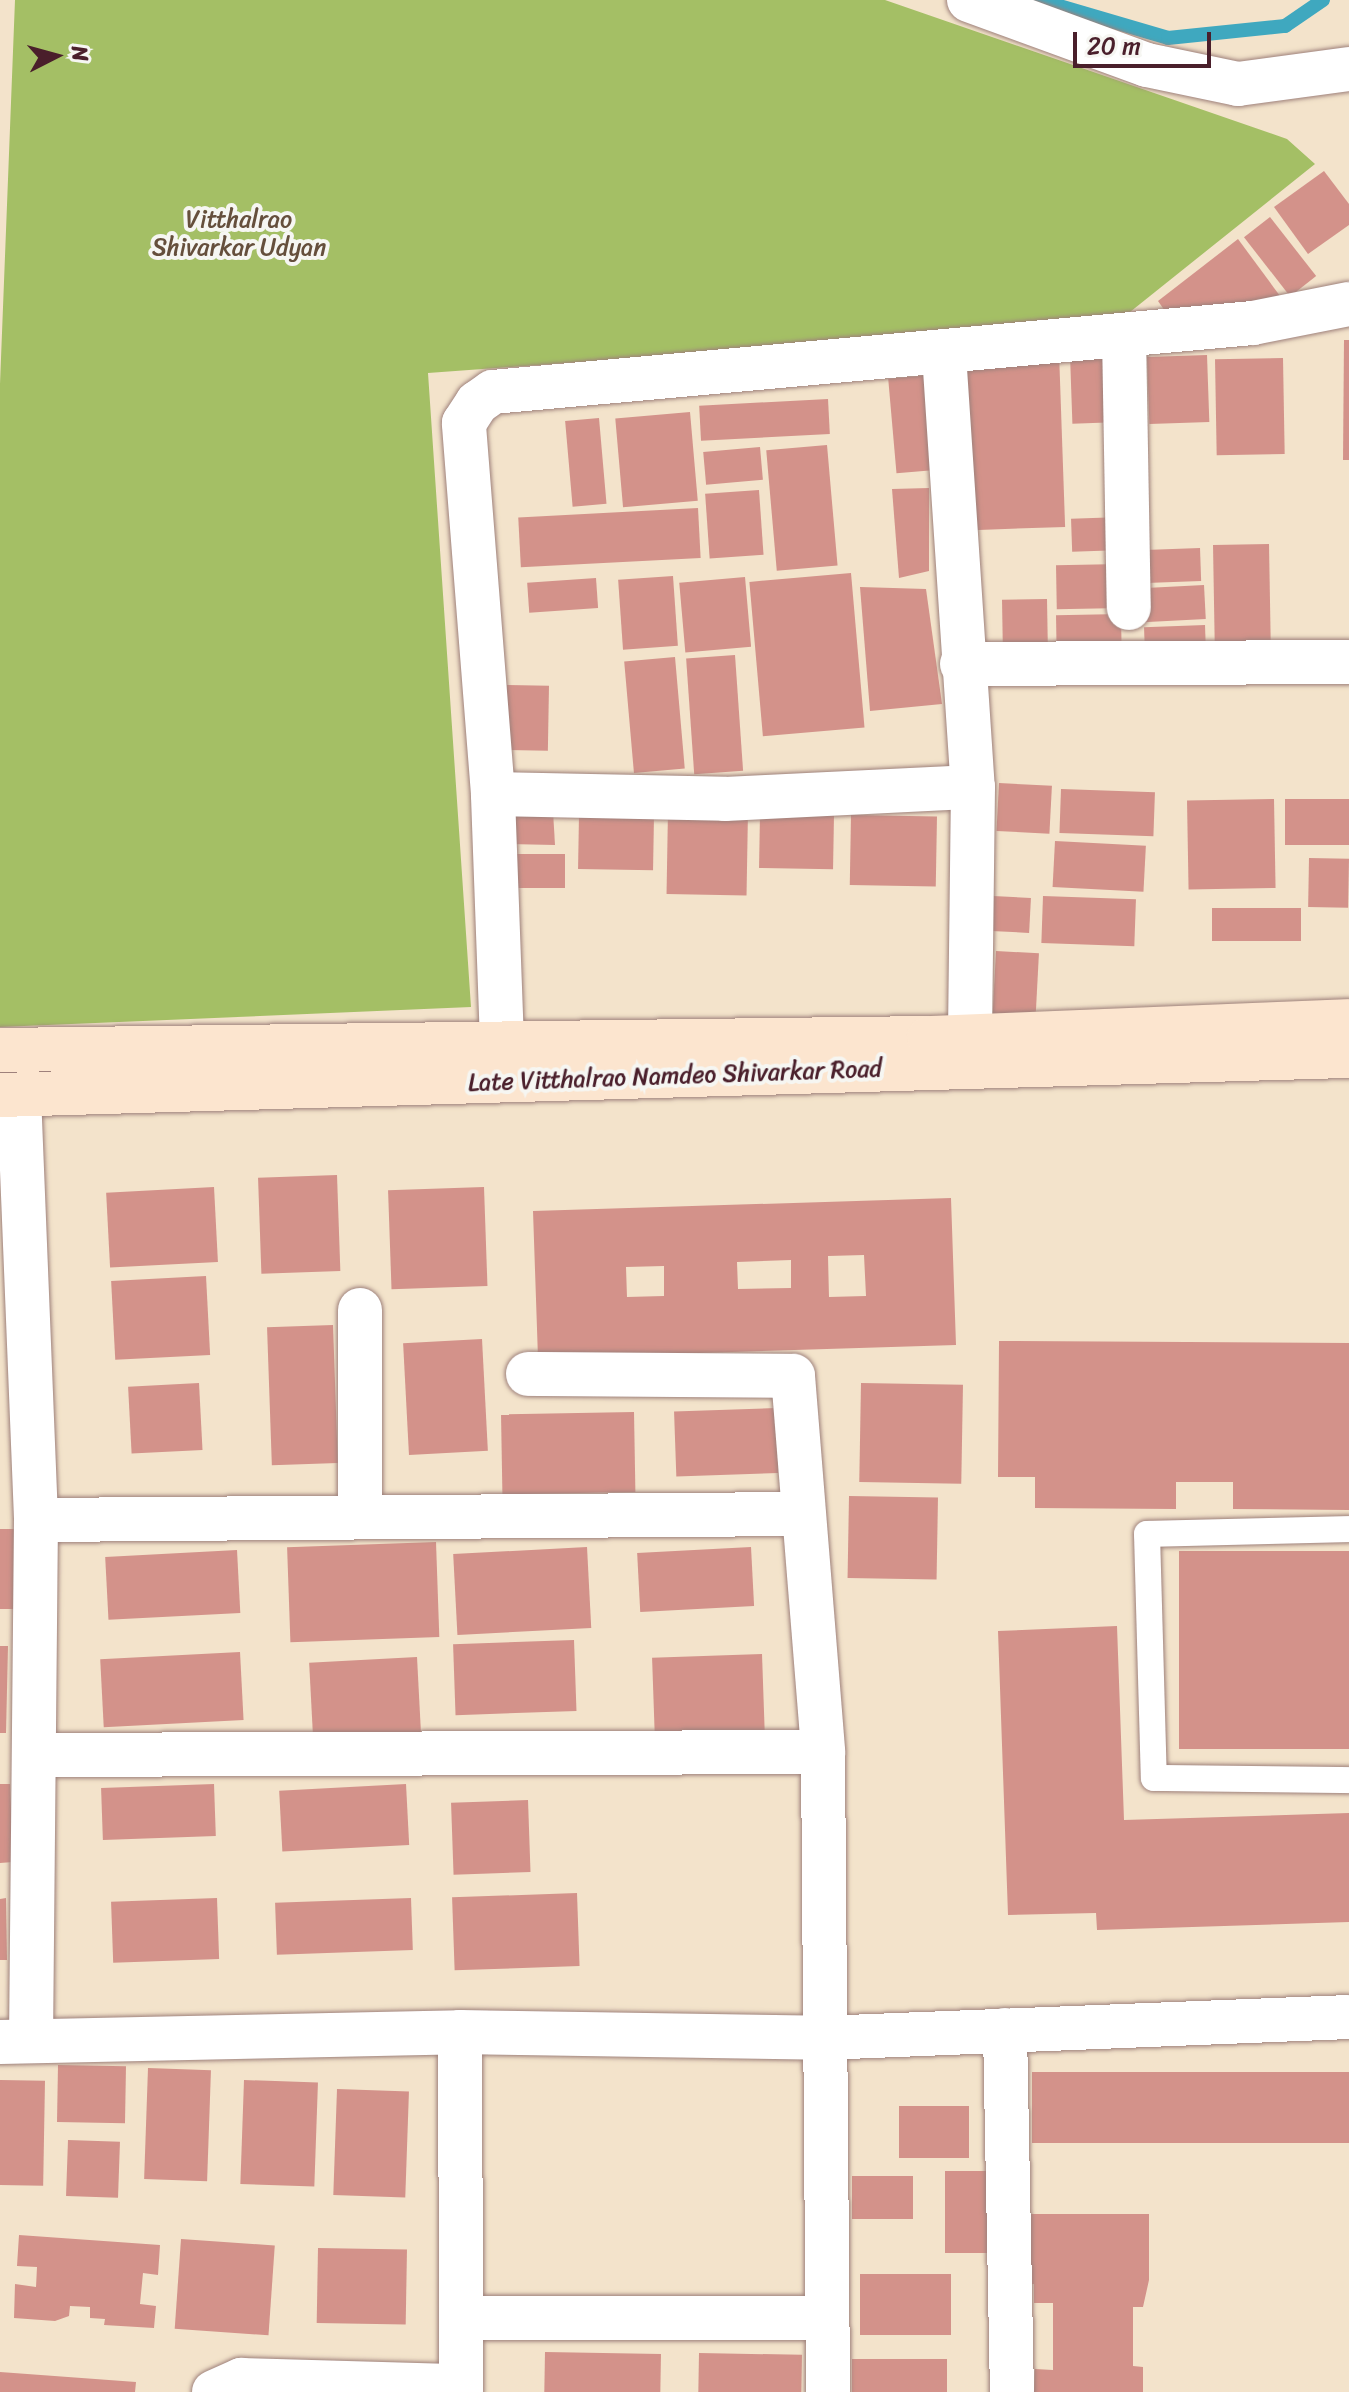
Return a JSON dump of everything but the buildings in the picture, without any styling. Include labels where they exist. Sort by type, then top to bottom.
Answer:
[{"type":"main road","name":"Late Vitthalrao Namdeo Shivarkar Road","points":[[0,1050],[970,1036],[1349,1021]]},
{"type":"main road","name":"Late Vitthalrao Namdeo Shivarkar Road","points":[[9,1095],[1349,1056]]},
{"type":"street","points":[[969,0],[1147,65],[1238,84],[1347,77]]},
{"type":"street","points":[[502,1042],[493,794],[464,423],[477,403],[493,392],[944,354],[1124,335],[1349,304]]},
{"type":"street","points":[[1124,335],[1129,608]]},
{"type":"street","points":[[944,354],[962,664],[973,787],[970,1036]]},
{"type":"street","points":[[962,664],[1349,662]]},
{"type":"street","points":[[493,794],[725,799],[973,787]]},
{"type":"street","points":[[9,1095],[36,1520],[34,1755],[16,2041],[460,2032],[822,2038],[1349,2017]]},
{"type":"street","points":[[360,1310],[360,1517]]},
{"type":"street","points":[[528,1374],[793,1376],[823,1752],[822,2038],[828,2392]]},
{"type":"street","points":[[36,1520],[802,1514]]},
{"type":"street","points":[[34,1755],[823,1752]]},
{"type":"street","points":[[1005,2030],[1012,2392]]},
{"type":"street","points":[[214,2392],[241,2380],[461,2389],[460,2032]]},
{"type":"street","points":[[461,2318],[827,2318]]},
{"type":"lane","points":[[1349,1529],[1147,1534],[1154,1778],[1349,1780]]},
{"type":"green space","name":"Vitthalrao Shivarkar Udyan","points":[[15,0],[885,0],[1287,139],[1315,164],[1120,320],[1105,324],[428,373],[471,1007],[0,1027],[0,384]]},
{"type":"waterway","points":[[1039,0],[1168,38],[1285,26],[1323,0]]}]
